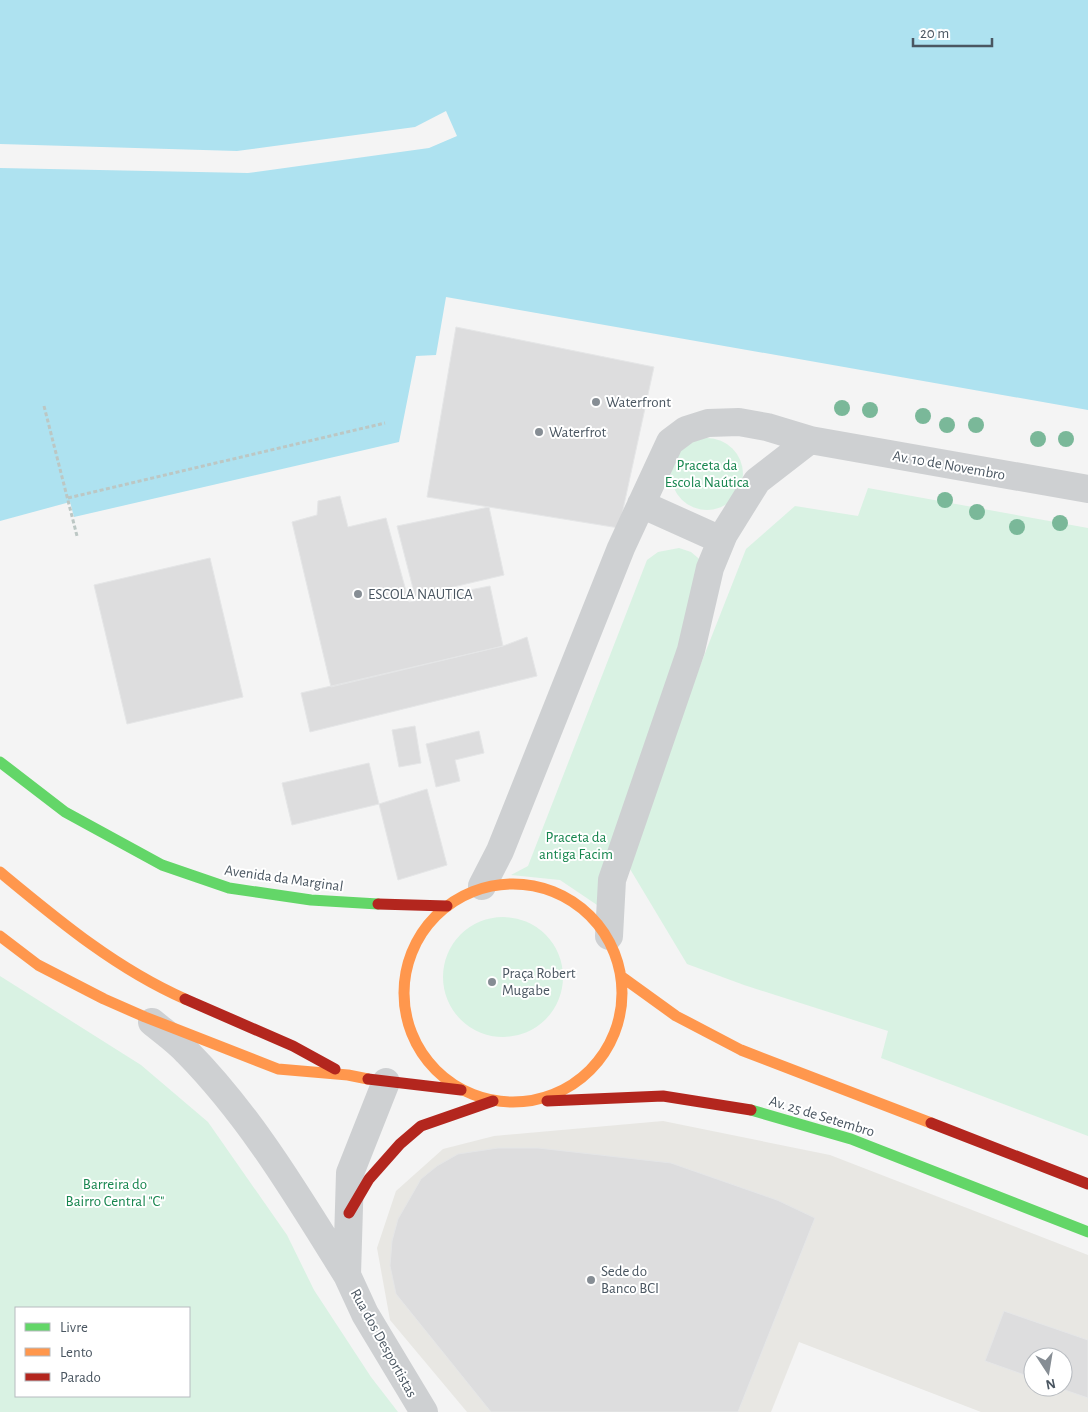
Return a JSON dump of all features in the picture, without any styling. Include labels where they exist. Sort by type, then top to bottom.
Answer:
[{"type":"main road","name":"Avenida da Marginal","points":[[0,762],[65,812],[162,865],[229,888],[311,900],[447,906]]},
{"type":"main road","points":[[0,872],[76,935],[154,986],[293,1046],[348,1076]]},
{"type":"main road","points":[[349,1213],[369,1179],[400,1144],[420,1126],[493,1101],[532,1101],[561,1092],[590,1073],[611,1045],[622,1012],[622,977],[609,936],[583,909],[563,897],[542,889],[509,884],[482,886],[447,906],[422,930],[408,958],[405,984],[406,1009],[412,1034],[424,1056],[440,1075],[461,1090]]},
{"type":"main road","points":[[0,936],[38,966],[104,999],[278,1069],[461,1090],[493,1101]]},
{"type":"main road","name":"Av. 25 de Setembro","points":[[622,977],[676,1016],[741,1050],[1088,1184]]},
{"type":"main road","name":"Av. 25 de Setembro","points":[[532,1101],[663,1096],[752,1110],[852,1139],[1088,1232]]},
{"type":"street","name":"Av. 10 de Novembro","points":[[482,886],[500,851],[621,548],[670,442],[686,430],[708,423],[739,422],[767,427],[810,440],[1088,489]]},
{"type":"street","points":[[609,936],[612,880],[690,650],[710,568],[721,540],[757,481],[810,440]]},
{"type":"street","points":[[641,504],[721,540]]},
{"type":"street","points":[[145,1017],[186,1050],[229,1098],[273,1157],[347,1275]]},
{"type":"street","name":"Rua dos Desportistas","points":[[386,1082],[350,1173],[347,1275],[365,1314],[424,1412]]},
{"type":"path","points":[[44,406],[77,536]]},
{"type":"path","points":[[68,498],[385,423]]},
{"type":"shaded area","points":[[663,1121],[830,1155],[1088,1255],[1088,1412],[981,1412],[799,1342],[771,1412],[467,1412],[390,1320],[377,1248],[396,1191],[443,1149],[494,1136]]},
{"type":"green space","name":"Praceta da Escola Naútica","points":[[707,438],[727,444],[737,454],[743,474],[737,494],[727,504],[707,510],[687,504],[677,494],[671,474],[677,454],[687,444]]},
{"type":"green space","points":[[868,488],[1088,528],[1088,1136],[881,1058],[888,1031],[744,985],[687,964],[627,864],[654,783],[746,549],[795,506],[858,516]]},
{"type":"green space","name":"Praceta da antiga Facim","points":[[679,548],[691,552],[710,568],[603,909],[560,880],[511,875],[528,866],[647,560],[658,552]]},
{"type":"green space","points":[[503,917],[515,918],[526,922],[536,927],[545,935],[553,944],[558,954],[562,965],[562,989],[558,1000],[553,1010],[545,1019],[536,1027],[526,1032],[515,1036],[503,1037],[491,1036],[480,1032],[470,1027],[461,1019],[453,1010],[448,1000],[444,989],[443,977],[444,965],[448,954],[453,944],[461,935],[470,927],[480,922],[491,918]]},
{"type":"green space","name":"Barreira do Bairro Central \"C\"","points":[[0,976],[141,1065],[208,1122],[287,1235],[314,1290],[371,1377],[398,1412],[0,1412]]},
{"type":"water","points":[[0,0],[1088,0],[1088,410],[446,297],[436,355],[416,356],[399,442],[74,517],[70,502],[0,521],[0,168],[248,173],[429,148],[457,136],[446,111],[415,127],[237,151],[0,144]]},
{"type":"building","name":"Waterfrot","points":[[456,327],[654,367],[619,528],[427,497]]},
{"type":"building","name":"ESCOLA NAUTICA","points":[[340,496],[348,527],[386,518],[409,602],[490,586],[503,646],[331,687],[292,522],[317,515],[318,501]]},
{"type":"building","points":[[489,507],[504,575],[415,596],[397,526]]},
{"type":"building","points":[[210,558],[243,697],[127,724],[94,585]]},
{"type":"building","points":[[527,637],[537,676],[310,732],[301,693],[503,646]]},
{"type":"building","points":[[415,726],[421,763],[399,767],[392,730]]},
{"type":"building","points":[[479,731],[484,753],[455,760],[460,781],[436,787],[426,744]]},
{"type":"building","points":[[369,763],[379,804],[292,825],[282,783]]},
{"type":"building","points":[[427,789],[447,865],[398,880],[379,804]]},
{"type":"building","name":"Sede do Banco BCI","points":[[498,1148],[538,1148],[671,1163],[777,1200],[815,1218],[738,1412],[491,1412],[396,1294],[390,1266],[392,1241],[398,1219],[421,1179],[437,1166],[458,1154]]},
{"type":"building","points":[[1004,1311],[1088,1340],[1088,1398],[1073,1393],[1073,1347],[1023,1347],[1023,1374],[985,1361]]},
{"type":"traffic: fast","points":[[0,762],[65,812],[162,865],[229,888],[311,900],[378,904]]},
{"type":"traffic: fast","points":[[751,1110],[851,1139],[1088,1232]]},
{"type":"traffic: slow","points":[[0,872],[111,958],[159,987],[185,999]]},
{"type":"traffic: slow","points":[[524,884],[555,892],[574,902],[590,916],[604,932],[614,951],[622,982],[622,993],[622,1004],[614,1035],[604,1054],[590,1070],[574,1084],[555,1094],[524,1102],[502,1102],[471,1094],[452,1084],[422,1054],[412,1035],[406,1014],[404,982],[412,951],[422,932],[452,902],[471,892],[492,886],[524,884]]},
{"type":"traffic: slow","points":[[0,936],[38,965],[104,999],[278,1069],[348,1075],[368,1079]]},
{"type":"traffic: slow","points":[[622,977],[676,1016],[741,1050],[931,1123]]},
{"type":"traffic: jam","points":[[378,904],[447,906]]},
{"type":"traffic: jam","points":[[185,999],[293,1046],[335,1069]]},
{"type":"traffic: jam","points":[[368,1079],[461,1090]]},
{"type":"traffic: jam","points":[[547,1101],[663,1096],[751,1110]]},
{"type":"traffic: jam","points":[[349,1213],[369,1179],[400,1144],[421,1126],[493,1101]]},
{"type":"traffic: jam","points":[[931,1123],[1088,1184]]},
{"type":"place","name":"Waterfront","points":[[596,402]]},
{"type":"place","name":"Waterfrot","points":[[539,432]]},
{"type":"place","name":"ESCOLA NAUTICA","points":[[358,594]]},
{"type":"place","name":"Praça Robert Mugabe","points":[[492,982]]},
{"type":"place","name":"Sede do Banco BCI","points":[[591,1280]]}]
